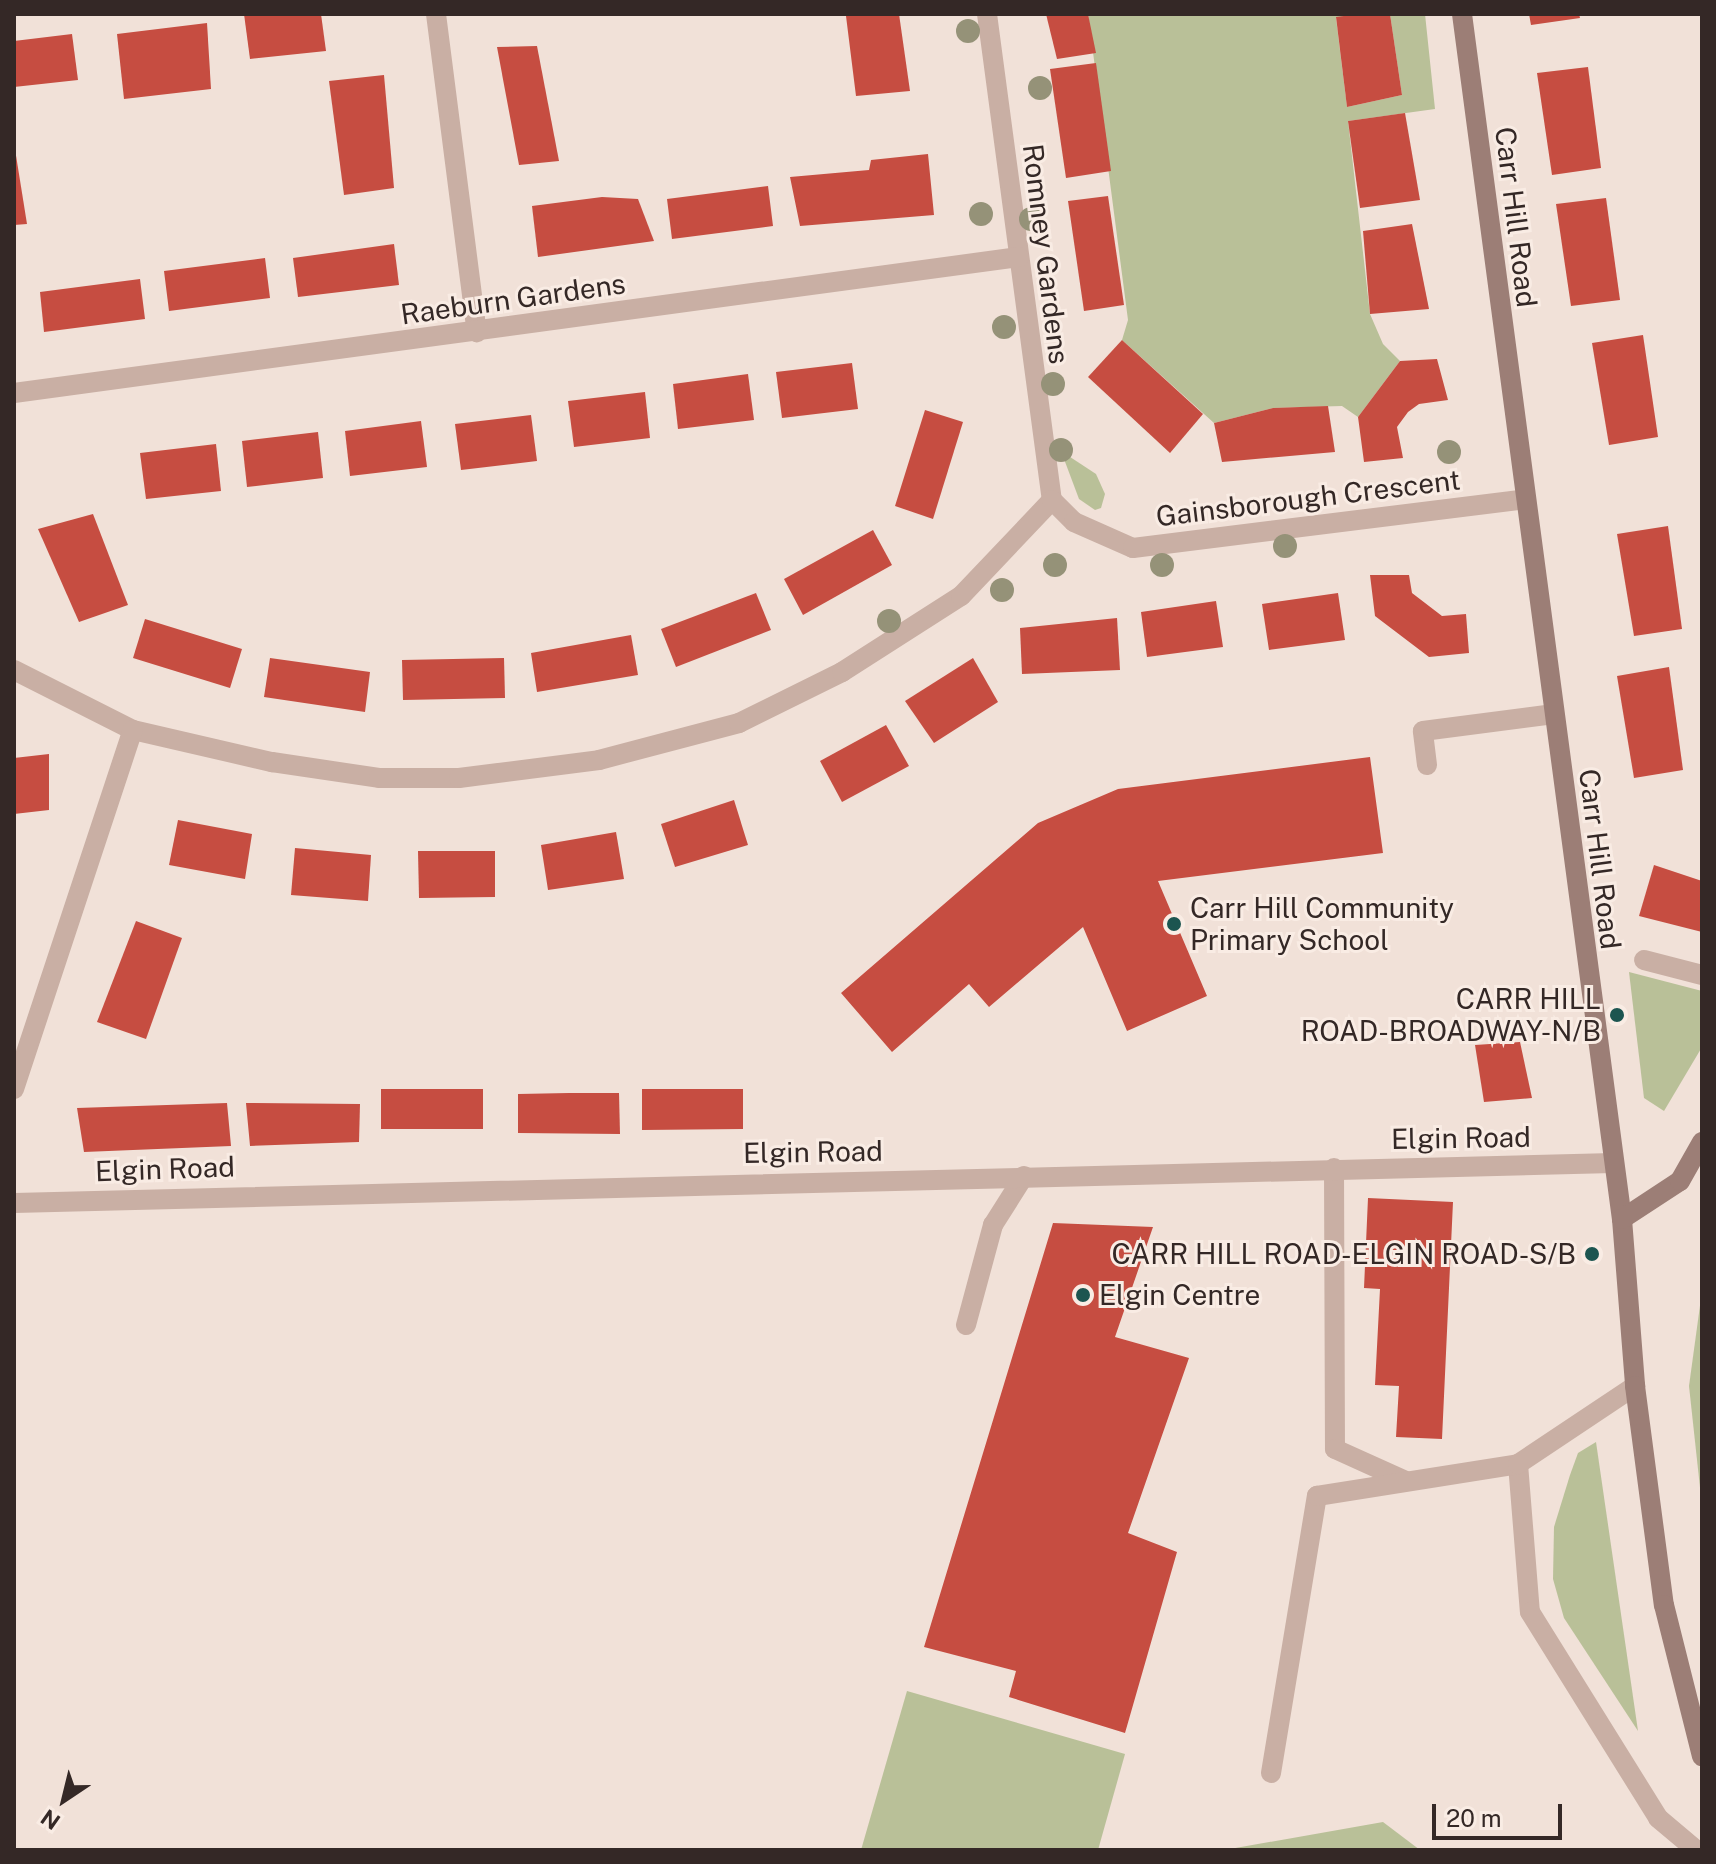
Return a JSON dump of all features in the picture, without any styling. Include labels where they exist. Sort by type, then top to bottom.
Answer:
[{"type":"street","points":[[436,14],[477,332]]},
{"type":"street","name":"Romney Gardens","points":[[987,14],[1052,500]]},
{"type":"street","name":"Carr Hill Road","points":[[1462,14],[1622,1219],[1635,1386],[1664,1605],[1702,1756]]},
{"type":"street","name":"Raeburn Gardens","points":[[14,393],[1019,257]]},
{"type":"street","name":"Gainsborough Crescent","points":[[1052,500],[1074,522],[1133,548],[1524,499]]},
{"type":"street","points":[[14,670],[133,730],[272,762],[379,778],[459,778],[662,746],[739,723],[842,672],[961,596],[1052,500]]},
{"type":"street","points":[[1427,765],[1423,731],[1554,714]]},
{"type":"street","points":[[14,1089],[133,730]]},
{"type":"street","points":[[1644,960],[1702,975]]},
{"type":"street","points":[[1622,1219],[1680,1181],[1702,1142]]},
{"type":"street","name":"Elgin Road","points":[[14,1203],[1613,1163]]},
{"type":"street","points":[[1334,1168],[1335,1449],[1406,1481]]},
{"type":"street","points":[[966,1325],[993,1225],[1024,1176]]},
{"type":"street","points":[[1271,1773],[1317,1496],[1518,1464],[1635,1386]]},
{"type":"street","points":[[1518,1464],[1530,1612],[1658,1818],[1696,1850]]},
{"type":"green space","points":[[1088,14],[1359,14],[1336,18],[1347,107],[1402,95],[1390,14],[1425,14],[1435,109],[1348,121],[1370,314],[1383,344],[1400,361],[1358,417],[1342,406],[1273,408],[1214,423],[1122,340],[1128,320]]},
{"type":"green space","points":[[1061,451],[1096,474],[1105,494],[1101,508],[1095,510],[1079,499]]},
{"type":"green space","points":[[1629,972],[1702,991],[1702,1047],[1664,1111],[1644,1098]]},
{"type":"green space","points":[[1702,1291],[1702,1506],[1689,1386]]},
{"type":"green space","points":[[1596,1442],[1638,1731],[1564,1618],[1553,1579],[1554,1527],[1570,1475],[1578,1453]]},
{"type":"green space","points":[[907,1691],[1125,1754],[1098,1850],[861,1850]]},
{"type":"green space","points":[[1383,1822],[1420,1850],[1224,1850]]},
{"type":"building","points":[[244,14],[321,14],[326,51],[250,59]]},
{"type":"building","points":[[899,14],[910,91],[856,96],[846,16]]},
{"type":"building","points":[[1046,14],[1088,14],[1096,53],[1057,59]]},
{"type":"building","points":[[1390,14],[1402,95],[1347,107],[1336,17]]},
{"type":"building","points":[[1529,14],[1579,14],[1580,18],[1531,25]]},
{"type":"building","points":[[207,23],[211,89],[124,99],[117,34]]},
{"type":"building","points":[[72,34],[78,80],[14,87],[14,41]]},
{"type":"building","points":[[537,46],[559,161],[519,165],[497,47]]},
{"type":"building","points":[[1096,63],[1111,171],[1066,178],[1050,69]]},
{"type":"building","points":[[1588,67],[1601,168],[1552,175],[1537,73]]},
{"type":"building","points":[[384,75],[394,188],[344,195],[329,81]]},
{"type":"building","points":[[1405,113],[1420,200],[1360,208],[1348,121]]},
{"type":"building","points":[[14,143],[27,224],[14,225]]},
{"type":"building","points":[[928,154],[934,215],[800,226],[790,177],[869,170],[871,160]]},
{"type":"building","points":[[768,186],[773,226],[672,239],[667,199]]},
{"type":"building","points":[[1108,196],[1124,305],[1084,311],[1068,201]]},
{"type":"building","points":[[602,197],[638,199],[654,241],[538,257],[532,206]]},
{"type":"building","points":[[1606,198],[1620,300],[1571,306],[1556,204]]},
{"type":"building","points":[[1412,224],[1429,309],[1370,314],[1363,231]]},
{"type":"building","points":[[394,244],[399,285],[298,297],[293,258]]},
{"type":"building","points":[[265,258],[270,298],[169,311],[164,271]]},
{"type":"building","points":[[140,279],[145,319],[44,332],[40,292]]},
{"type":"building","points":[[1643,335],[1658,437],[1609,445],[1592,343]]},
{"type":"building","points":[[1122,340],[1203,414],[1170,453],[1088,377]]},
{"type":"building","points":[[1437,359],[1448,400],[1419,404],[1408,412],[1397,427],[1403,458],[1364,462],[1358,417],[1400,361]]},
{"type":"building","points":[[852,363],[858,409],[782,418],[776,372]]},
{"type":"building","points":[[748,374],[754,420],[678,429],[673,384]]},
{"type":"building","points":[[645,392],[650,438],[574,447],[568,401]]},
{"type":"building","points":[[1328,406],[1335,452],[1222,462],[1214,423],[1273,408]]},
{"type":"building","points":[[925,410],[963,422],[933,519],[895,506]]},
{"type":"building","points":[[531,415],[537,461],[461,470],[455,424]]},
{"type":"building","points":[[421,421],[427,467],[350,476],[345,431]]},
{"type":"building","points":[[318,432],[323,478],[247,487],[242,441]]},
{"type":"building","points":[[216,444],[221,491],[146,499],[140,453]]},
{"type":"building","points":[[93,514],[128,605],[79,622],[38,529]]},
{"type":"building","points":[[1668,526],[1682,629],[1634,636],[1617,534]]},
{"type":"building","points":[[873,530],[892,565],[803,615],[784,579]]},
{"type":"building","points":[[1370,575],[1409,575],[1412,593],[1442,616],[1466,614],[1469,653],[1429,657],[1375,616]]},
{"type":"building","points":[[756,593],[771,630],[676,667],[661,629]]},
{"type":"building","points":[[1338,593],[1345,640],[1269,650],[1262,604]]},
{"type":"building","points":[[1216,601],[1223,647],[1147,657],[1141,612]]},
{"type":"building","points":[[1117,618],[1120,670],[1022,674],[1020,628]]},
{"type":"building","points":[[145,619],[242,649],[230,688],[133,658]]},
{"type":"building","points":[[631,635],[638,675],[537,692],[531,653]]},
{"type":"building","points":[[270,658],[370,672],[365,712],[264,697]]},
{"type":"building","points":[[504,658],[505,698],[403,700],[402,660]]},
{"type":"building","points":[[973,658],[998,702],[934,743],[905,701]]},
{"type":"building","points":[[1669,667],[1683,770],[1634,778],[1617,676]]},
{"type":"building","points":[[886,725],[909,766],[842,802],[820,761]]},
{"type":"building","points":[[49,754],[49,810],[14,814],[14,758]]},
{"type":"building","points":[[1370,757],[1383,853],[1158,881],[1207,996],[1127,1031],[1083,927],[989,1007],[969,984],[892,1052],[841,993],[1038,823],[1118,789]]},
{"type":"building","points":[[734,800],[748,845],[675,867],[661,824]]},
{"type":"building","points":[[178,820],[252,834],[245,879],[169,865]]},
{"type":"building","points":[[616,832],[624,879],[548,890],[541,845]]},
{"type":"building","points":[[295,848],[371,855],[368,901],[291,895]]},
{"type":"building","points":[[418,851],[495,851],[495,897],[419,898]]},
{"type":"building","points":[[1654,865],[1702,881],[1702,932],[1639,916]]},
{"type":"building","points":[[136,921],[182,938],[146,1039],[97,1022]]},
{"type":"building","points":[[1520,1042],[1532,1098],[1484,1102],[1475,1045]]},
{"type":"building","points":[[381,1089],[483,1089],[483,1129],[381,1129]]},
{"type":"building","points":[[642,1089],[743,1089],[743,1129],[642,1130]]},
{"type":"building","points":[[619,1093],[620,1134],[518,1133],[518,1094]]},
{"type":"building","points":[[227,1103],[231,1146],[84,1152],[77,1108]]},
{"type":"building","points":[[246,1103],[360,1104],[359,1142],[250,1146]]},
{"type":"building","points":[[1368,1198],[1453,1202],[1442,1439],[1396,1437],[1399,1386],[1375,1385],[1380,1289],[1364,1288]]},
{"type":"building","points":[[1053,1223],[1153,1227],[1115,1337],[1189,1358],[1128,1533],[1177,1552],[1125,1733],[1009,1697],[1016,1671],[924,1647]]},
{"type":"place","name":"Carr Hill Community Primary School","points":[[1174,924]]},
{"type":"place","name":"CARR HILL ROAD-BROADWAY-N/B","points":[[1617,1015]]},
{"type":"place","name":"CARR HILL ROAD-ELGIN ROAD-S/B","points":[[1592,1254]]},
{"type":"place","name":"Elgin Centre","points":[[1083,1295]]}]
